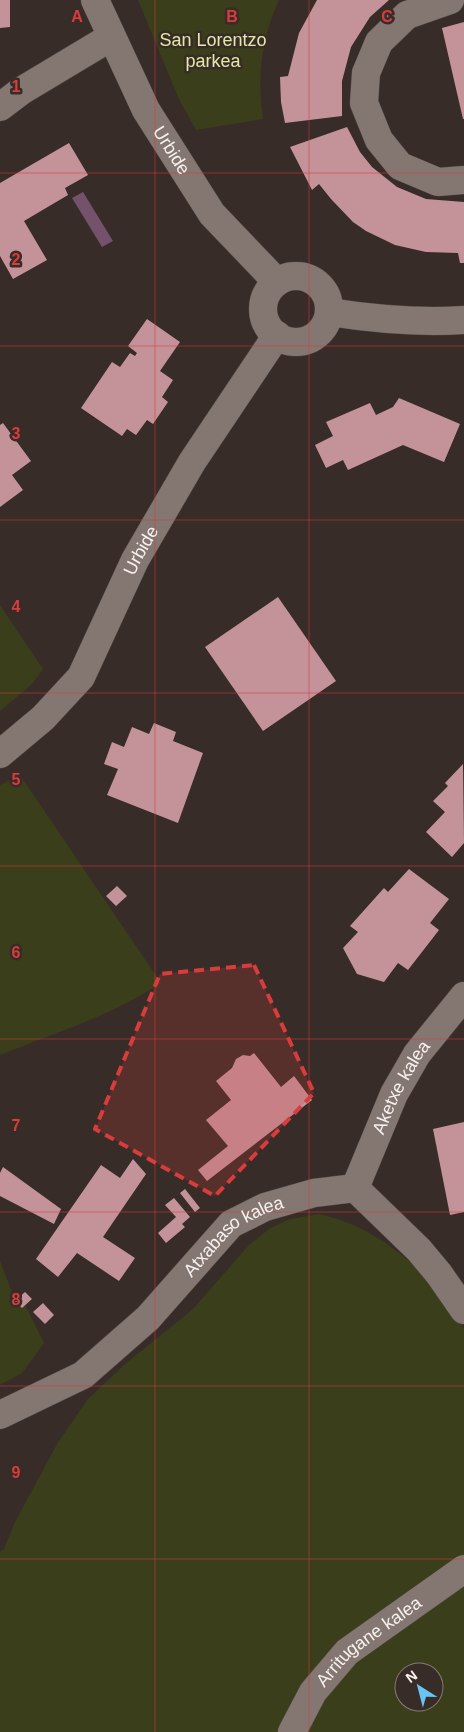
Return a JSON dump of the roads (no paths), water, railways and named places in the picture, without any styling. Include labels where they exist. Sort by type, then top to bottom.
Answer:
[{"type":"street","name":"Urbide","points":[[95,0],[146,110],[212,214],[277,282]]},
{"type":"street","points":[[450,0],[407,15],[379,42],[366,73],[364,104],[379,140],[400,166],[438,182],[464,180]]},
{"type":"street","points":[[0,107],[21,91],[111,37]]},
{"type":"street","points":[[297,276],[317,283],[328,301],[329,312],[322,330],[305,340],[285,340],[270,328],[263,309],[265,299],[277,282],[297,276]]},
{"type":"street","points":[[329,312],[368,318],[437,322],[464,320]]},
{"type":"street","name":"Urbide","points":[[0,754],[43,718],[81,677],[135,560],[192,462],[277,335]]},
{"type":"street","name":"Aketxe kalea","points":[[354,1188],[394,1094],[417,1054],[464,996]]},
{"type":"street","points":[[354,1188],[419,1250],[464,1310]]},
{"type":"street","name":"Atxabaso kalea","points":[[0,1415],[83,1375],[148,1318],[231,1224],[265,1207],[314,1193],[354,1188]]},
{"type":"street","name":"Arritugane kalea","points":[[292,1732],[313,1692],[347,1652],[464,1569]]},
{"type":"park label","name":"San Lorentzo parkea","points":[[213,50]]}]
